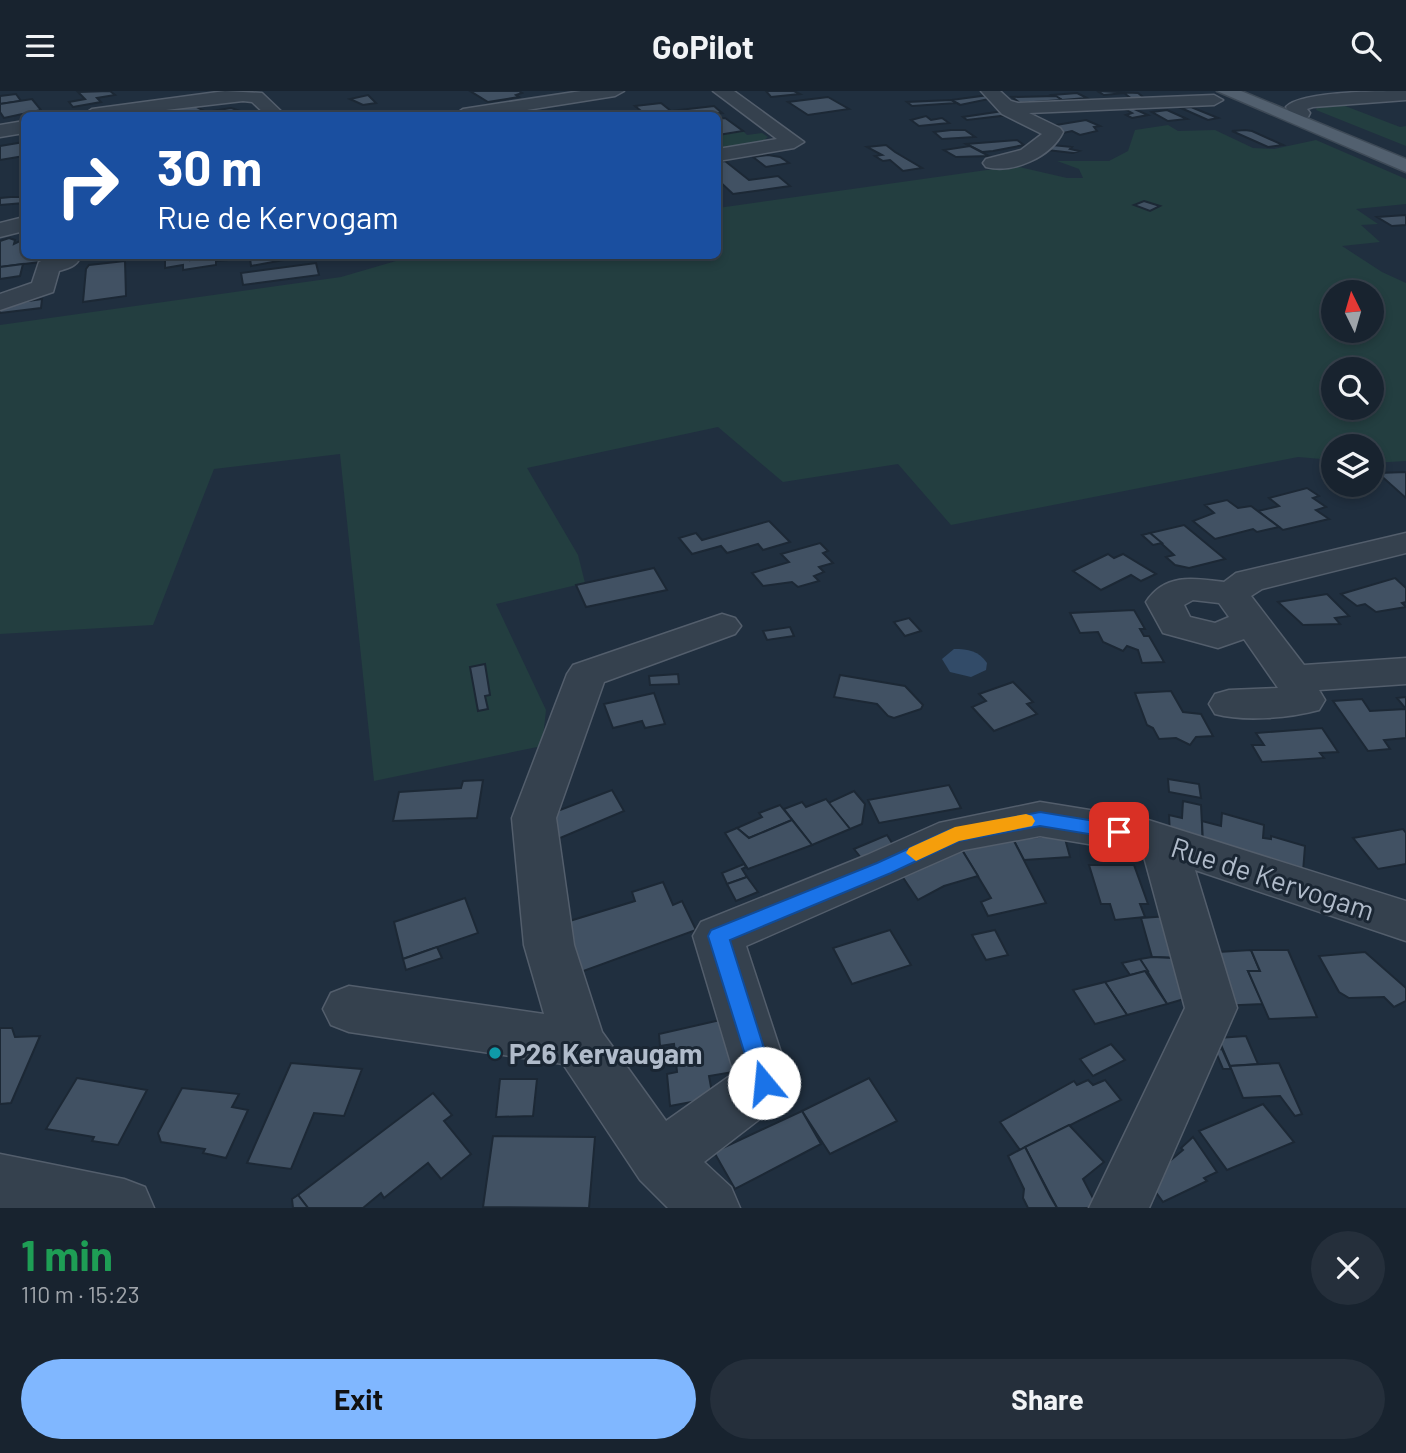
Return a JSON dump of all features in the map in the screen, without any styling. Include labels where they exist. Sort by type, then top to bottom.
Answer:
[{"type":"main road","points":[[1245,91],[1406,156]]},
{"type":"main road","points":[[1193,96],[1406,166]]},
{"type":"street","points":[[517,111],[546,95],[615,91]]},
{"type":"street","points":[[721,155],[802,148],[722,91]]},
{"type":"street","points":[[990,91],[1013,115],[1053,132],[1050,141],[1041,148],[993,163]]},
{"type":"street","points":[[110,112],[221,94],[251,96],[272,112]]},
{"type":"street","points":[[1301,113],[1295,107],[1311,101],[1376,94],[1404,100]]},
{"type":"street","points":[[144,111],[205,101],[241,104],[251,96]]},
{"type":"street","points":[[1005,106],[1018,108],[1193,96]]},
{"type":"street","points":[[0,131],[21,128]]},
{"type":"street","points":[[0,230],[21,225]]},
{"type":"street","points":[[0,302],[44,287],[48,267],[68,259]]},
{"type":"street","points":[[1229,704],[1305,700],[1241,607],[1249,581],[1406,543]]},
{"type":"street","points":[[710,1208],[660,1160],[579,1043],[550,945],[534,817],[587,674],[722,626]]},
{"type":"street","points":[[1293,679],[1406,671]]},
{"type":"street","name":"Rue de Kervogam","points":[[660,1160],[764,1083],[718,936],[884,868],[955,835],[1040,819],[1164,842],[1406,921]]},
{"type":"street","points":[[1119,1208],[1211,1008],[1164,842]]},
{"type":"street","points":[[349,1010],[579,1043]]},
{"type":"street","points":[[0,1183],[124,1208]]},
{"type":"green space","points":[[1340,104],[1400,127],[1406,126],[1406,146],[1316,110],[1318,105]]},
{"type":"green space","points":[[1168,125],[1178,131],[1215,130],[1253,148],[1274,149],[1316,140],[1406,179],[1406,204],[1356,209],[1378,224],[1361,225],[1380,242],[1342,246],[1382,272],[1406,283],[1406,461],[1384,462],[1384,434],[1321,434],[1321,459],[1298,457],[951,525],[898,464],[783,482],[718,427],[527,468],[578,555],[585,583],[496,604],[546,710],[542,746],[374,781],[340,454],[214,469],[153,625],[0,634],[0,325],[341,277],[403,259],[721,259],[721,208],[1015,166],[1067,178],[1083,178],[1079,169],[1057,161],[1109,161],[1128,151],[1135,130]]},
{"type":"green space","points":[[743,131],[747,135],[762,133],[768,137],[758,145],[721,150],[721,135]]},
{"type":"water","points":[[954,649],[977,653],[987,663],[986,670],[971,677],[950,672],[942,659]]},
{"type":"building","points":[[110,91],[115,95],[97,98],[101,102],[73,107],[69,102],[85,99],[78,92]]},
{"type":"building","points":[[470,91],[522,93],[516,95],[519,97],[488,102]]},
{"type":"building","points":[[766,91],[794,91],[800,94],[771,97]]},
{"type":"building","points":[[1097,91],[1138,93],[1148,101],[1136,102],[1124,93],[1104,95]]},
{"type":"building","points":[[1077,93],[1087,98],[1062,100],[1052,95]]},
{"type":"building","points":[[16,94],[21,101],[0,104],[0,96]]},
{"type":"building","points":[[368,95],[376,103],[363,105],[350,99]]},
{"type":"building","points":[[989,95],[989,99],[960,105],[951,100]]},
{"type":"building","points":[[1056,96],[1062,100],[1020,103],[1012,97]]},
{"type":"building","points":[[828,97],[849,109],[808,115],[788,102]]},
{"type":"building","points":[[32,99],[41,110],[21,112],[21,114],[4,118],[0,112],[0,104]]},
{"type":"building","points":[[951,100],[957,103],[912,106],[907,102]]},
{"type":"building","points":[[661,103],[671,111],[714,106],[721,112],[642,112],[635,106]]},
{"type":"building","points":[[193,105],[206,112],[178,112],[173,109]]},
{"type":"building","points":[[1191,107],[1218,118],[1208,120],[1181,108]]},
{"type":"building","points":[[231,108],[244,112],[206,112]]},
{"type":"building","points":[[1123,108],[1132,108],[1148,115],[1132,118],[1126,115],[1132,113]]},
{"type":"building","points":[[1167,110],[1187,119],[1168,121],[1152,112]]},
{"type":"building","points":[[1003,111],[1009,115],[967,120],[963,117]]},
{"type":"building","points":[[926,116],[931,120],[942,118],[949,123],[919,126],[911,120]]},
{"type":"building","points":[[725,118],[743,131],[721,135],[721,119]]},
{"type":"building","points":[[1086,120],[1100,126],[1094,127],[1097,131],[1080,135],[1072,131],[1063,133],[1050,126]]},
{"type":"building","points":[[965,130],[975,137],[942,139],[934,132]]},
{"type":"building","points":[[1245,130],[1283,145],[1268,147],[1232,131]]},
{"type":"building","points":[[1017,140],[1024,145],[982,152],[966,144]]},
{"type":"building","points":[[21,142],[21,156],[0,160],[0,146]]},
{"type":"building","points":[[886,145],[922,168],[903,171],[890,160],[883,161],[875,156],[882,155],[867,147]]},
{"type":"building","points":[[1052,145],[1072,147],[1070,149],[1079,151],[1073,153],[1047,150]]},
{"type":"building","points":[[970,146],[989,156],[956,157],[944,150]]},
{"type":"building","points":[[753,157],[780,157],[789,163],[766,167]]},
{"type":"building","points":[[725,161],[749,180],[778,176],[790,186],[733,194],[721,183],[721,162]]},
{"type":"building","points":[[21,197],[21,203],[0,205],[0,198]]},
{"type":"building","points":[[1144,201],[1160,206],[1150,211],[1134,205]]},
{"type":"building","points":[[1406,215],[1406,225],[1392,226],[1377,217]]},
{"type":"building","points":[[9,238],[15,240],[14,244],[21,240],[21,259],[41,259],[40,262],[0,267],[0,241]]},
{"type":"building","points":[[165,259],[227,259],[216,261],[216,265],[183,270],[183,265],[165,268]]},
{"type":"building","points":[[250,259],[289,259],[251,266]]},
{"type":"building","points":[[125,261],[126,296],[83,302],[86,269],[89,265]]},
{"type":"building","points":[[316,263],[319,275],[243,285],[241,273]]},
{"type":"building","points":[[23,264],[20,276],[0,279],[0,267]]},
{"type":"building","points":[[42,299],[41,308],[0,313],[0,305]]},
{"type":"building","points":[[1406,472],[1406,498],[1384,478],[1384,473]]},
{"type":"building","points":[[1307,488],[1319,496],[1313,498],[1326,507],[1316,510],[1329,519],[1283,530],[1258,511],[1279,506],[1269,498]]},
{"type":"building","points":[[1227,500],[1238,508],[1251,506],[1279,527],[1257,532],[1253,529],[1215,539],[1193,521],[1214,513],[1205,505]]},
{"type":"building","points":[[769,521],[790,542],[763,550],[758,544],[727,553],[721,546],[692,554],[679,538],[696,533],[702,540]]},
{"type":"building","points":[[1184,525],[1225,559],[1189,568],[1175,565],[1166,557],[1174,555],[1150,533]]},
{"type":"building","points":[[1150,533],[1162,543],[1153,545],[1142,535]]},
{"type":"building","points":[[820,543],[828,551],[823,553],[833,563],[819,567],[824,572],[814,576],[819,581],[798,587],[792,582],[763,586],[752,573],[789,562],[781,554]]},
{"type":"building","points":[[1108,554],[1114,558],[1123,554],[1156,574],[1141,581],[1131,575],[1101,590],[1073,571]]},
{"type":"building","points":[[654,568],[667,590],[586,607],[576,585]]},
{"type":"building","points":[[1395,578],[1406,588],[1406,602],[1402,603],[1406,607],[1376,612],[1365,604],[1357,606],[1341,594]]},
{"type":"building","points":[[1327,594],[1349,616],[1335,618],[1340,624],[1303,625],[1278,602]]},
{"type":"building","points":[[1134,610],[1145,629],[1140,629],[1144,636],[1149,636],[1164,662],[1142,663],[1138,650],[1127,646],[1123,651],[1103,642],[1098,632],[1080,633],[1070,613]]},
{"type":"building","points":[[909,618],[921,631],[905,636],[894,622]]},
{"type":"building","points":[[790,627],[794,636],[767,640],[763,631]]},
{"type":"building","points":[[485,664],[490,695],[485,696],[488,709],[478,711],[470,667]]},
{"type":"building","points":[[678,674],[679,684],[650,685],[649,676]]},
{"type":"building","points":[[840,675],[905,686],[923,705],[921,709],[894,718],[888,716],[877,704],[834,697]]},
{"type":"building","points":[[1013,682],[1033,702],[1027,704],[1037,714],[994,731],[972,707],[986,701],[979,694]]},
{"type":"building","points":[[1171,691],[1183,712],[1201,714],[1213,736],[1196,737],[1190,745],[1176,738],[1159,739],[1153,728],[1147,725],[1135,693]]},
{"type":"building","points":[[654,693],[665,724],[645,728],[642,721],[613,728],[604,704]]},
{"type":"building","points":[[1406,697],[1406,709],[1397,698]]},
{"type":"building","points":[[1362,699],[1370,711],[1406,709],[1406,738],[1384,740],[1390,749],[1368,751],[1333,701]]},
{"type":"building","points":[[1322,728],[1338,752],[1320,753],[1324,758],[1262,762],[1252,745],[1264,745],[1256,733]]},
{"type":"building","points":[[1168,779],[1199,784],[1201,798],[1169,792]]},
{"type":"building","points":[[483,780],[477,818],[393,821],[399,792],[461,788],[463,781]]},
{"type":"building","points":[[949,785],[961,808],[879,823],[868,800]]},
{"type":"building","points":[[612,790],[624,811],[546,844],[547,815]]},
{"type":"building","points":[[854,791],[865,804],[862,824],[850,829],[828,803]]},
{"type":"building","points":[[826,799],[850,829],[812,845],[784,809],[802,802],[806,807]]},
{"type":"building","points":[[1183,801],[1201,805],[1203,844],[1170,834],[1169,815],[1182,818]]},
{"type":"building","points":[[780,805],[792,820],[749,838],[737,828],[762,817],[759,813]]},
{"type":"building","points":[[1222,813],[1264,825],[1263,838],[1271,839],[1271,836],[1305,846],[1303,872],[1203,844],[1202,821],[1221,826]]},
{"type":"building","points":[[792,820],[812,845],[748,869],[725,833],[737,828],[749,838]]},
{"type":"building","points":[[1403,829],[1406,833],[1406,864],[1378,869],[1353,838]]},
{"type":"building","points":[[887,835],[897,851],[866,864],[854,849]]},
{"type":"building","points":[[1064,835],[1070,857],[1024,860],[1013,839]]},
{"type":"building","points":[[1013,839],[1046,903],[988,916],[981,902],[991,898],[962,850]]},
{"type":"building","points":[[962,850],[978,876],[944,886],[918,900],[900,873]]},
{"type":"building","points":[[744,864],[746,867],[742,869],[747,877],[727,884],[722,873]]},
{"type":"building","points":[[1089,865],[1134,865],[1148,904],[1140,904],[1145,917],[1115,920],[1110,904],[1101,904]]},
{"type":"building","points":[[747,877],[758,892],[736,901],[727,884]]},
{"type":"building","points":[[663,882],[673,905],[682,901],[696,930],[578,973],[563,923],[635,901],[632,892]]},
{"type":"building","points":[[465,898],[478,933],[403,959],[394,922]]},
{"type":"building","points":[[1169,916],[1181,958],[1152,957],[1141,918]]},
{"type":"building","points":[[890,930],[911,965],[852,984],[833,948]]},
{"type":"building","points":[[995,930],[1008,955],[986,960],[972,935]]},
{"type":"building","points":[[437,947],[442,958],[406,970],[403,959]]},
{"type":"building","points":[[1251,950],[1260,971],[1248,971],[1263,1004],[1218,1006],[1201,953]]},
{"type":"building","points":[[1251,950],[1288,950],[1317,1017],[1269,1019],[1248,971],[1260,971]]},
{"type":"building","points":[[1365,952],[1406,988],[1406,1001],[1394,1007],[1384,997],[1349,998],[1339,992],[1319,956]]},
{"type":"building","points":[[1173,958],[1198,995],[1167,1004],[1140,959]]},
{"type":"building","points":[[1140,959],[1148,971],[1130,975],[1122,963]]},
{"type":"building","points":[[1145,971],[1167,1004],[1127,1015],[1105,982]]},
{"type":"building","points":[[1105,982],[1127,1015],[1095,1024],[1073,990]]},
{"type":"building","points":[[729,1018],[739,1071],[709,1076],[713,1098],[670,1106],[667,1074],[677,1072],[674,1044],[660,1046],[659,1034]]},
{"type":"building","points":[[0,1028],[12,1028],[15,1037],[40,1036],[11,1103],[0,1104]]},
{"type":"building","points":[[1246,1036],[1258,1064],[1230,1066],[1218,1038]]},
{"type":"building","points":[[1111,1044],[1125,1060],[1093,1076],[1080,1059]]},
{"type":"building","points":[[1222,1049],[1231,1069],[1223,1069],[1215,1050]]},
{"type":"building","points":[[291,1063],[362,1069],[344,1116],[314,1113],[291,1169],[247,1163]]},
{"type":"building","points":[[1279,1063],[1302,1114],[1295,1116],[1280,1096],[1243,1098],[1230,1066]]},
{"type":"building","points":[[77,1078],[147,1090],[118,1145],[92,1141],[94,1137],[46,1129]]},
{"type":"building","points":[[869,1078],[897,1121],[830,1154],[802,1111]]},
{"type":"building","points":[[500,1079],[537,1079],[533,1116],[496,1117]]},
{"type":"building","points":[[1088,1080],[1093,1085],[1105,1080],[1121,1100],[1020,1150],[1000,1122],[1074,1081],[1077,1085]]},
{"type":"building","points":[[182,1088],[239,1094],[232,1107],[248,1110],[226,1158],[203,1153],[205,1149],[161,1142],[158,1133]]},
{"type":"building","points":[[433,1093],[452,1115],[444,1121],[471,1154],[441,1179],[428,1163],[384,1198],[381,1193],[363,1208],[308,1208],[298,1195]]},
{"type":"building","points":[[1263,1104],[1294,1142],[1227,1170],[1199,1131]]},
{"type":"building","points":[[802,1111],[821,1144],[735,1189],[714,1152]]},
{"type":"building","points":[[1069,1125],[1104,1162],[1083,1179],[1098,1208],[1057,1208],[1025,1147]]},
{"type":"building","points":[[493,1136],[595,1137],[589,1208],[483,1207]]},
{"type":"building","points":[[1193,1137],[1217,1172],[1204,1178],[1207,1181],[1163,1202],[1147,1180],[1183,1150],[1181,1148]]},
{"type":"building","points":[[1025,1147],[1057,1208],[1028,1208],[1023,1198],[1024,1189],[1008,1156]]},
{"type":"building","points":[[298,1195],[308,1208],[293,1208],[292,1199]]},
{"type":"slow traffic","points":[[916,853],[955,835],[1026,821]]},
{"type":"place","name":"P26 Kervaugam","points":[[495,1053]]},
{"type":"route","points":[[764,1083],[718,936],[884,868],[955,835],[1040,819],[1119,832]]}]
